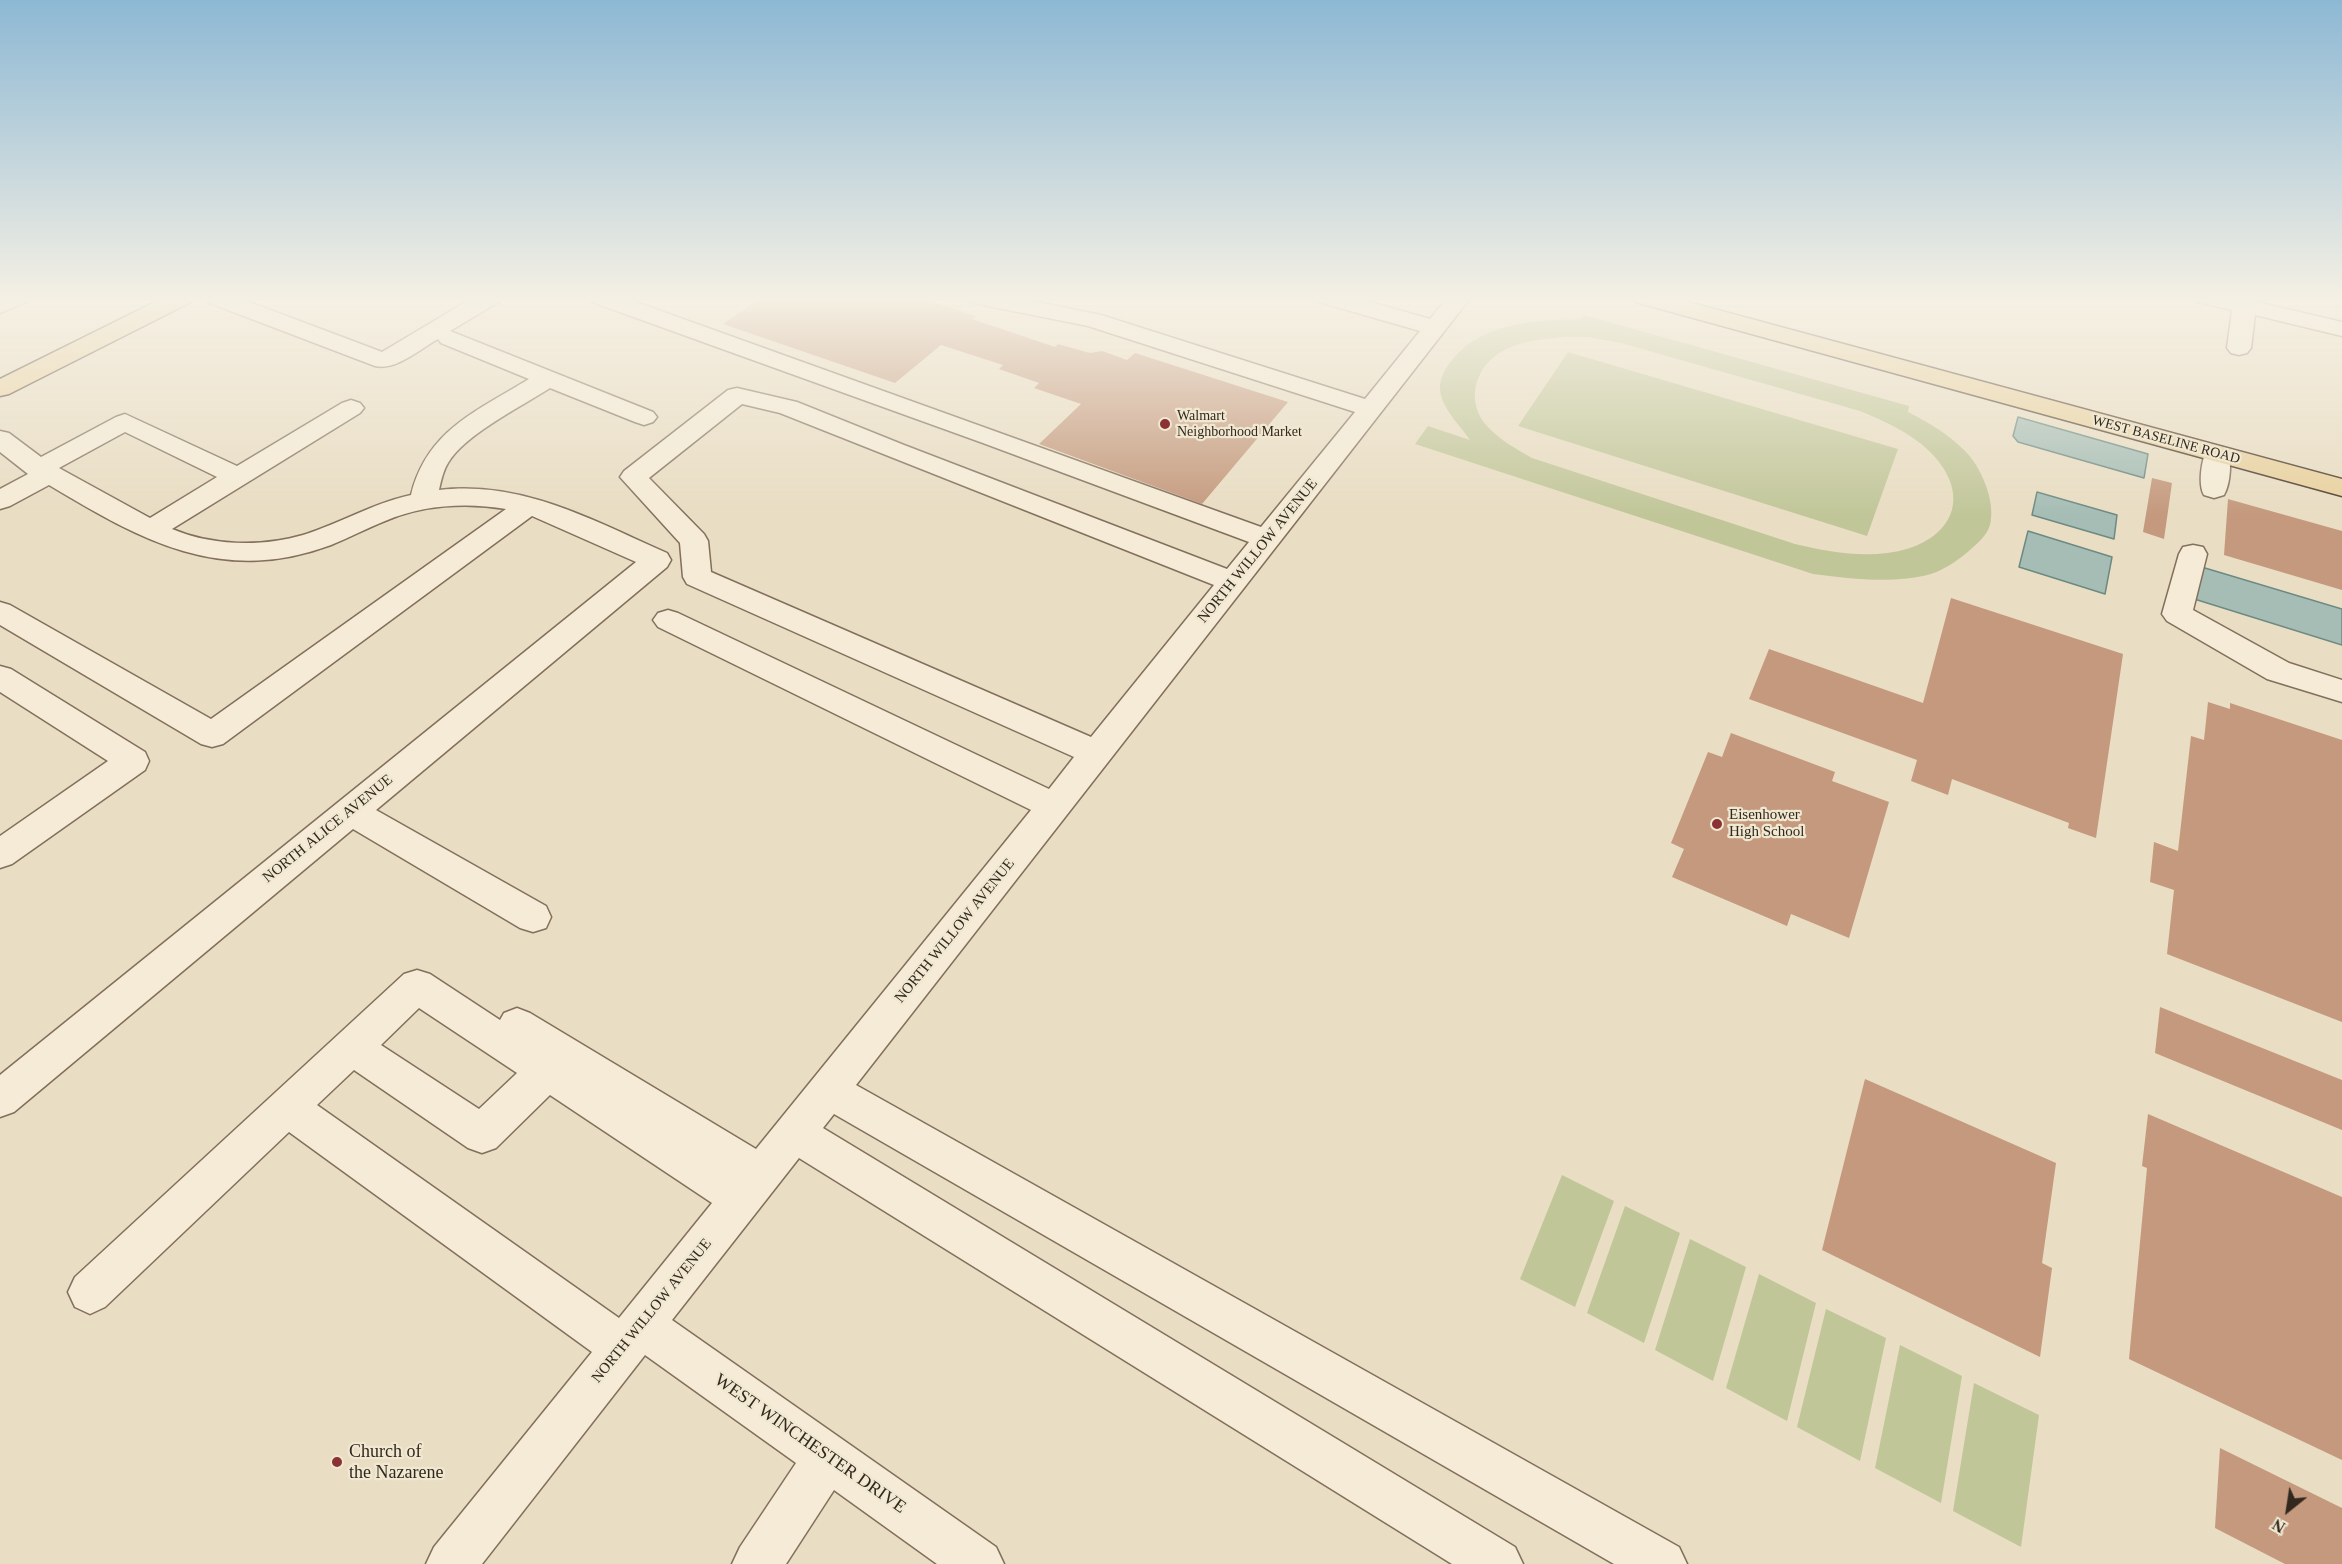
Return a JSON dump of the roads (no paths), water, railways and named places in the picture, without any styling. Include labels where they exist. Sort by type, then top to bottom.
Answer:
[{"type":"main road","points":[[0,389],[38,370]]},
{"type":"main road","name":"WEST BASELINE ROAD","points":[[1910,370],[2342,488]]},
{"type":"main road","name":"WEST BASELINE ROAD","points":[[1982,370],[2342,467]]},
{"type":"street","points":[[528,370],[644,417]]},
{"type":"street","points":[[804,370],[1267,539]]},
{"type":"street","points":[[1249,370],[1371,409]]},
{"type":"street","name":"NORTH WILLOW AVENUE","points":[[451,1564],[1402,370]]},
{"type":"street","points":[[423,501],[430,473],[438,457],[451,442],[548,378]]},
{"type":"street","points":[[1096,753],[697,577],[694,541],[633,477],[737,395],[788,407],[1233,582]]},
{"type":"street","points":[[152,529],[351,408]]},
{"type":"street","points":[[0,500],[27,468],[125,422],[238,477]]},
{"type":"street","points":[[0,439],[27,468],[178,542],[218,551],[263,551],[313,541],[377,514],[423,501],[481,496],[529,505]]},
{"type":"street","points":[[2214,489],[2217,454]]},
{"type":"street","points":[[0,612],[212,735],[529,505]]},
{"type":"street","name":"NORTH ALICE AVENUE","points":[[0,1099],[657,560],[529,505]]},
{"type":"street","points":[[2193,554],[2186,588],[2177,614],[2278,671],[2342,691]]},
{"type":"street","points":[[668,620],[1054,806]]},
{"type":"street","points":[[0,677],[133,761],[0,854]]},
{"type":"street","points":[[351,811],[533,917]]},
{"type":"street","points":[[440,977],[751,1187]]},
{"type":"street","points":[[90,1292],[417,986],[547,1071],[751,1187]]},
{"type":"street","points":[[352,1047],[482,1134],[547,1071]]},
{"type":"street","points":[[828,1090],[1662,1564]]},
{"type":"street","name":"WEST WINCHESTER DRIVE","points":[[288,1108],[632,1336],[828,1456],[979,1564]]},
{"type":"street","points":[[794,1133],[1498,1564]]},
{"type":"street","points":[[757,1564],[828,1456]]},
{"type":"water","points":[[2018,417],[2148,454],[2144,478],[2018,442],[2013,436]]},
{"type":"water","points":[[2037,492],[2117,515],[2114,539],[2032,515]]},
{"type":"water","points":[[2028,531],[2112,557],[2105,594],[2019,567]]},
{"type":"water","points":[[2195,565],[2342,609],[2342,645],[2191,598]]},
{"type":"place","name":"Walmart Neighborhood Market","points":[[1165,424]]},
{"type":"place","name":"Eisenhower High School","points":[[1717,824]]},
{"type":"place","name":"Church of the Nazarene","points":[[337,1462]]}]
